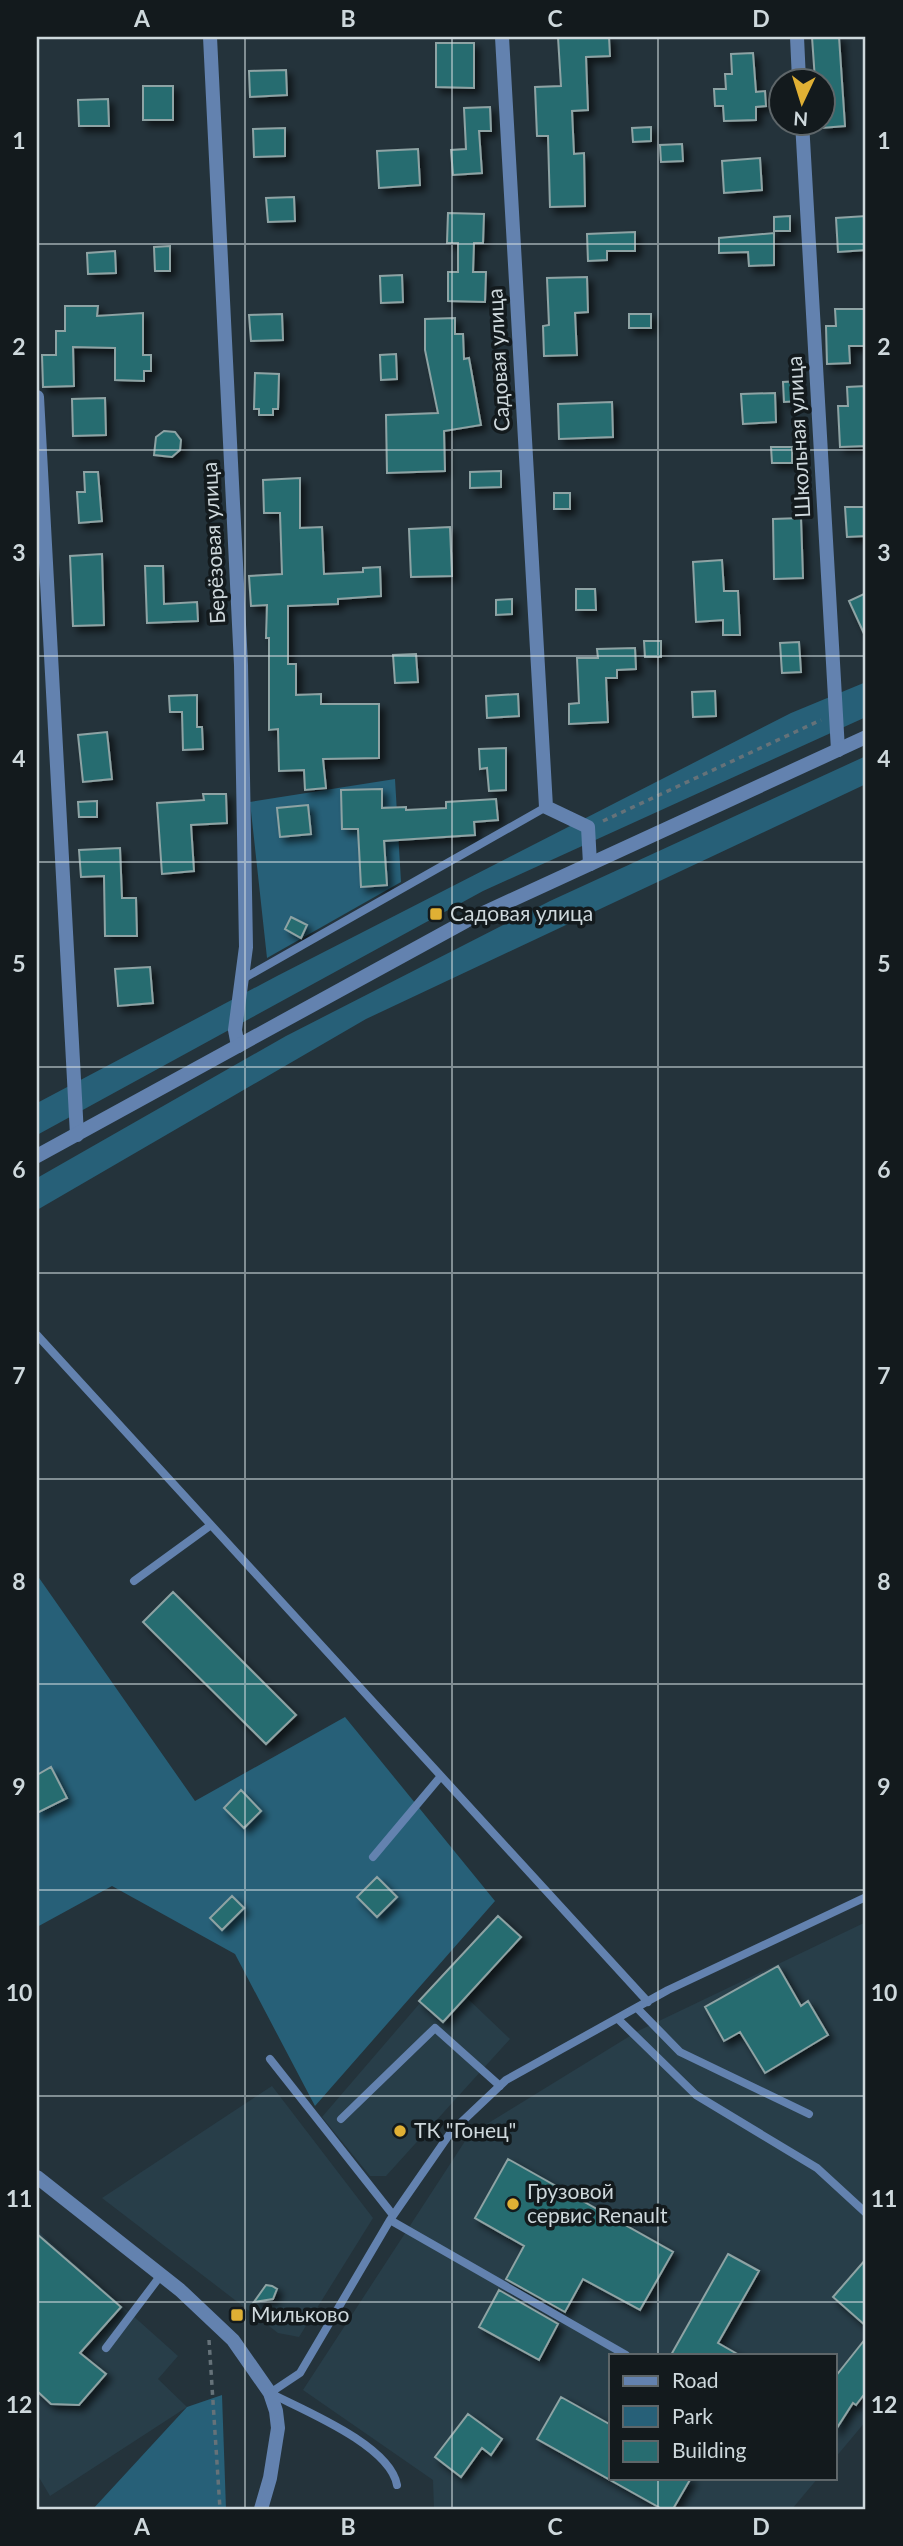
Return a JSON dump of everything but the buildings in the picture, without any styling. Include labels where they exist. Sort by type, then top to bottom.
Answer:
[{"type":"street","name":"Берёзовая улица","points":[[210,37],[241,665],[246,947],[235,1030],[238,1046]]},
{"type":"street","name":"Садовая улица","points":[[502,37],[546,807]]},
{"type":"street","points":[[797,37],[798,66]]},
{"type":"street","name":"Школьная улица","points":[[803,136],[838,750]]},
{"type":"street","points":[[37,397],[77,1135]]},
{"type":"street","points":[[37,1156],[466,921],[866,737]]},
{"type":"street","points":[[546,807],[588,827],[590,864]]},
{"type":"street","points":[[37,2177],[180,2290],[233,2340],[270,2393],[278,2428],[270,2478],[261,2509]]},
{"type":"lane","points":[[241,981],[546,807]]},
{"type":"lane","points":[[37,1335],[648,2002]]},
{"type":"lane","points":[[134,1581],[211,1525]]},
{"type":"lane","points":[[373,1857],[441,1776]]},
{"type":"lane","points":[[397,2485],[396,2478],[385,2461],[344,2430],[270,2393],[300,2373],[391,2217],[451,2132],[506,2080],[636,2008],[866,1897]]},
{"type":"lane","points":[[636,2008],[680,2052],[809,2114]]},
{"type":"lane","points":[[618,2019],[696,2095],[817,2168],[866,2213]]},
{"type":"lane","points":[[341,2119],[435,2028],[500,2086]]},
{"type":"lane","points":[[270,2059],[391,2217],[624,2354]]},
{"type":"lane","points":[[106,2348],[161,2275]]},
{"type":"path","points":[[588,827],[836,714]]},
{"type":"path","points":[[209,2339],[220,2509]]},
{"type":"shaded area","points":[[866,1922],[866,2421],[836,2457],[836,2354],[609,2354],[609,2480],[816,2480],[792,2509],[434,2509],[433,2480],[303,2390],[469,2135],[638,2031]]},
{"type":"shaded area","points":[[466,1997],[510,2039],[386,2176],[370,2176],[322,2117],[420,2003],[443,2022]]},
{"type":"shaded area","points":[[272,2086],[373,2218],[299,2337],[278,2333],[102,2198]]},
{"type":"shaded area","points":[[37,2230],[178,2356],[158,2379],[187,2407],[50,2496],[37,2474]]},
{"type":"green space","points":[[866,682],[866,717],[483,891],[37,1135],[37,1103],[277,976],[791,713]]},
{"type":"green space","points":[[866,756],[866,784],[366,1019],[37,1210],[37,1178],[286,1036],[550,901]]},
{"type":"green space","points":[[395,779],[401,882],[267,958],[250,802]]},
{"type":"green space","points":[[37,1575],[195,1801],[345,1717],[495,1901],[315,2106],[235,1954],[112,1886],[37,1927]]},
{"type":"green space","points":[[222,2395],[226,2509],[93,2509],[187,2407]]},
{"type":"place","name":"Садовая улица","points":[[436,914]]},
{"type":"place","name":"ТК \"Гонец\"","points":[[400,2131]]},
{"type":"place","name":"Грузовой сервис Renault","points":[[513,2204]]},
{"type":"place","name":"Мильково","points":[[237,2315]]}]
